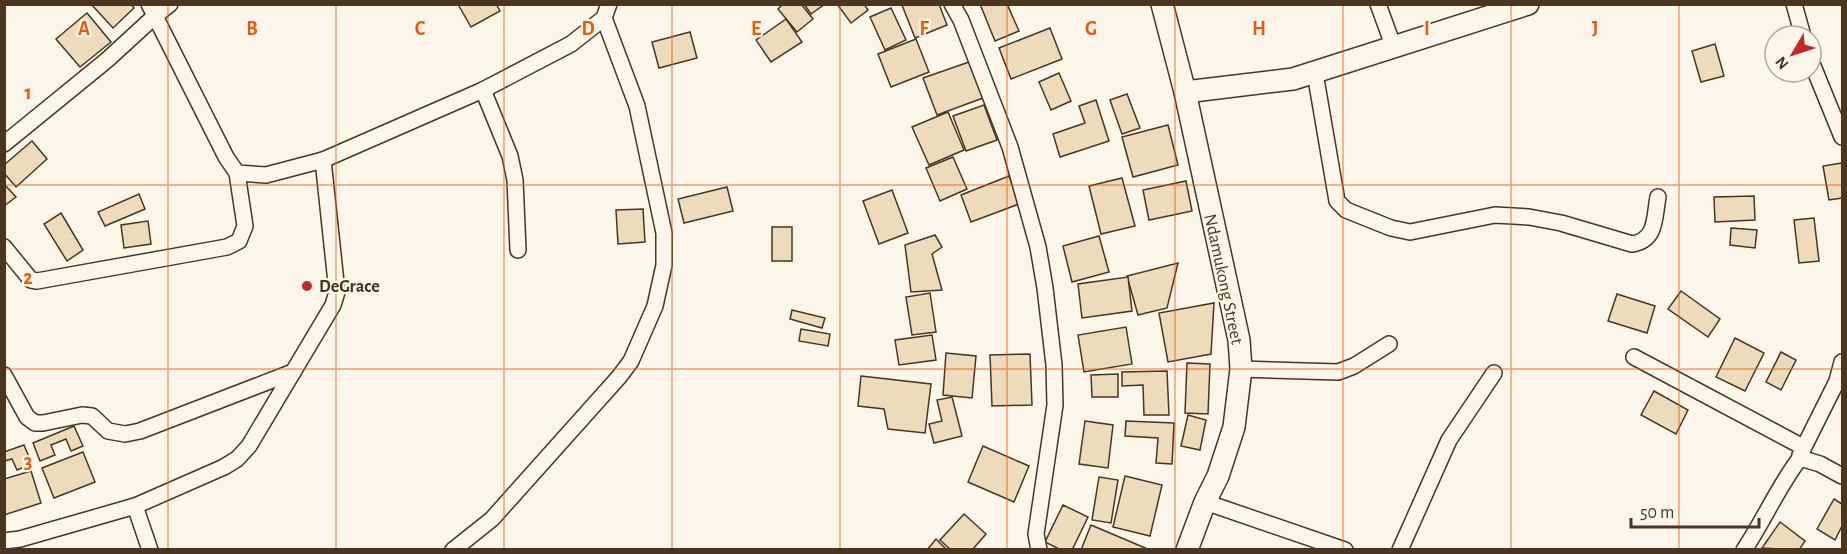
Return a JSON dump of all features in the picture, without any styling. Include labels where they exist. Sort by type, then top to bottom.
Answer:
[{"type":"main road","name":"Ndamukong Street","points":[[1162,4],[1185,92],[1239,340],[1241,369],[1234,426],[1218,476],[1205,502],[1187,549]]},
{"type":"main road","points":[[1185,92],[1257,84],[1315,73],[1528,4]]},
{"type":"street","points":[[4,144],[106,60],[152,10],[170,4]]},
{"type":"street","points":[[952,4],[961,20],[1010,147],[1038,247],[1045,288],[1054,365],[1055,405],[1036,534],[1039,549]]},
{"type":"street","points":[[1378,4],[1394,48]]},
{"type":"street","points":[[1794,4],[1800,24]]},
{"type":"street","points":[[4,247],[31,280],[37,281],[226,247],[239,241],[245,226],[237,173],[226,157],[152,10]]},
{"type":"street","points":[[237,173],[266,175],[323,160],[483,90],[571,44],[607,11],[637,106],[664,233],[664,265],[655,306],[631,361],[619,377],[492,519],[453,549]]},
{"type":"street","points":[[1315,73],[1337,201],[1346,210],[1390,228],[1410,232],[1495,215],[1529,216],[1632,244],[1642,243],[1652,233],[1658,197]]},
{"type":"street","points":[[1820,84],[1842,137]]},
{"type":"street","points":[[483,90],[510,156],[515,180],[518,250]]},
{"type":"street","points":[[4,541],[20,539],[135,506],[224,467],[237,459],[249,446],[333,305],[337,292],[323,160]]},
{"type":"street","points":[[1241,369],[1338,372],[1354,366],[1389,344]]},
{"type":"street","points":[[1635,357],[1842,476]]},
{"type":"street","points":[[1744,549],[1762,523],[1784,479],[1801,452],[1837,381],[1842,363]]},
{"type":"street","points":[[4,375],[27,417],[34,423],[82,414],[92,416],[108,431],[125,434],[140,431],[293,372]]},
{"type":"street","points":[[1400,549],[1449,440],[1494,373]]},
{"type":"street","points":[[1205,502],[1345,549]]},
{"type":"street","points":[[135,506],[150,549]]},
{"type":"building","points":[[91,4],[131,4],[134,8],[113,28]]},
{"type":"building","points":[[461,4],[496,4],[500,11],[471,27],[459,6]]},
{"type":"building","points":[[783,4],[801,4],[813,19],[797,32],[778,9]]},
{"type":"building","points":[[804,4],[825,4],[811,14]]},
{"type":"building","points":[[837,4],[864,4],[868,10],[851,23]]},
{"type":"building","points":[[939,4],[947,25],[915,38],[902,5]]},
{"type":"building","points":[[980,4],[1007,4],[1019,31],[995,41]]},
{"type":"building","points":[[891,8],[906,40],[885,50],[870,17]]},
{"type":"building","points":[[87,13],[111,42],[80,67],[56,39]]},
{"type":"building","points":[[786,19],[802,42],[771,62],[756,40]]},
{"type":"building","points":[[1050,28],[1062,59],[1011,79],[999,48]]},
{"type":"building","points":[[690,32],[697,58],[659,68],[652,42]]},
{"type":"building","points":[[916,39],[929,72],[891,87],[878,54]]},
{"type":"building","points":[[1715,44],[1724,76],[1701,82],[1692,51]]},
{"type":"building","points":[[969,62],[983,98],[937,115],[923,78]]},
{"type":"building","points":[[1059,73],[1071,101],[1051,110],[1039,82]]},
{"type":"building","points":[[1127,94],[1140,128],[1122,134],[1110,100]]},
{"type":"building","points":[[1096,100],[1109,141],[1060,157],[1053,134],[1085,123],[1079,106]]},
{"type":"building","points":[[984,105],[997,140],[966,151],[953,116]]},
{"type":"building","points":[[948,112],[964,150],[929,165],[912,127]]},
{"type":"building","points":[[1168,125],[1178,165],[1133,177],[1122,137]]},
{"type":"building","points":[[32,141],[47,159],[16,187],[4,173],[4,165]]},
{"type":"building","points":[[953,157],[967,189],[940,201],[926,168]]},
{"type":"building","points":[[1842,163],[1842,198],[1829,200],[1823,166]]},
{"type":"building","points":[[1009,176],[1019,204],[971,222],[961,195]]},
{"type":"building","points":[[1122,178],[1135,226],[1101,234],[1089,186]]},
{"type":"building","points":[[1186,181],[1192,211],[1149,220],[1143,190]]},
{"type":"building","points":[[4,184],[16,197],[4,206]]},
{"type":"building","points":[[727,187],[733,211],[684,223],[678,199]]},
{"type":"building","points":[[892,190],[908,233],[879,244],[863,201]]},
{"type":"building","points":[[139,194],[145,209],[105,226],[98,212]]},
{"type":"building","points":[[1754,196],[1755,220],[1715,222],[1714,197]]},
{"type":"building","points":[[643,209],[645,242],[618,244],[616,210]]},
{"type":"building","points":[[61,213],[83,250],[67,261],[44,224]]},
{"type":"building","points":[[1814,218],[1819,261],[1799,263],[1794,220]]},
{"type":"building","points":[[148,221],[151,244],[124,248],[121,225]]},
{"type":"building","points":[[772,227],[792,227],[792,261],[772,261]]},
{"type":"building","points":[[1731,228],[1757,230],[1755,248],[1730,245]]},
{"type":"building","points":[[935,235],[942,247],[932,254],[942,290],[911,292],[905,245]]},
{"type":"building","points":[[1099,236],[1109,272],[1072,282],[1063,246]]},
{"type":"building","points":[[1178,263],[1167,308],[1138,315],[1127,276]]},
{"type":"building","points":[[1128,277],[1132,311],[1082,318],[1078,284]]},
{"type":"building","points":[[1681,291],[1720,319],[1708,337],[1668,309]]},
{"type":"building","points":[[930,293],[936,332],[912,335],[906,297]]},
{"type":"building","points":[[1617,294],[1655,306],[1647,333],[1608,321]]},
{"type":"building","points":[[1214,303],[1211,354],[1168,362],[1159,313]]},
{"type":"building","points":[[792,310],[825,318],[822,328],[790,319]]},
{"type":"building","points":[[1126,327],[1132,364],[1084,372],[1078,335]]},
{"type":"building","points":[[801,329],[830,334],[828,346],[799,341]]},
{"type":"building","points":[[932,335],[936,360],[899,365],[895,340]]},
{"type":"building","points":[[1735,338],[1764,353],[1745,391],[1716,377]]},
{"type":"building","points":[[1781,352],[1796,360],[1781,390],[1766,382]]},
{"type":"building","points":[[946,353],[976,356],[972,398],[943,395]]},
{"type":"building","points":[[1030,354],[1032,405],[992,406],[990,355]]},
{"type":"building","points":[[1187,363],[1210,364],[1208,414],[1185,413]]},
{"type":"building","points":[[1167,371],[1169,415],[1144,415],[1143,385],[1122,386],[1122,372]]},
{"type":"building","points":[[1118,374],[1118,397],[1092,397],[1091,375]]},
{"type":"building","points":[[861,376],[931,384],[925,433],[888,429],[884,409],[858,406]]},
{"type":"building","points":[[1654,391],[1688,410],[1676,434],[1641,415]]},
{"type":"building","points":[[952,397],[962,436],[934,443],[929,424],[942,421],[937,400]]},
{"type":"building","points":[[1188,415],[1206,420],[1200,450],[1181,446]]},
{"type":"building","points":[[1085,421],[1113,425],[1108,468],[1079,464]]},
{"type":"building","points":[[1126,421],[1174,423],[1172,464],[1156,463],[1158,438],[1125,436]]},
{"type":"building","points":[[74,426],[83,446],[71,451],[66,439],[51,445],[55,455],[40,461],[33,443]]},
{"type":"building","points":[[24,445],[32,464],[17,470],[12,459],[4,461],[4,452]]},
{"type":"building","points":[[983,446],[1029,466],[1014,502],[968,482]]},
{"type":"building","points":[[83,452],[95,482],[54,498],[42,468]]},
{"type":"building","points":[[31,471],[41,503],[4,515],[4,479]]},
{"type":"building","points":[[1125,476],[1162,485],[1150,536],[1113,527]]},
{"type":"building","points":[[1099,477],[1118,480],[1111,523],[1092,520]]},
{"type":"building","points":[[1834,499],[1842,504],[1842,526],[1835,540],[1817,529]]},
{"type":"building","points":[[1063,505],[1088,517],[1072,550],[1061,550],[1045,542]]},
{"type":"building","points":[[964,514],[986,534],[972,550],[951,550],[940,540]]},
{"type":"building","points":[[1780,522],[1805,541],[1799,550],[1762,548]]},
{"type":"building","points":[[1091,525],[1150,550],[1081,550]]},
{"type":"building","points":[[936,539],[947,550],[927,550]]},
{"type":"place","name":"DeGrace","points":[[307,286]]}]
